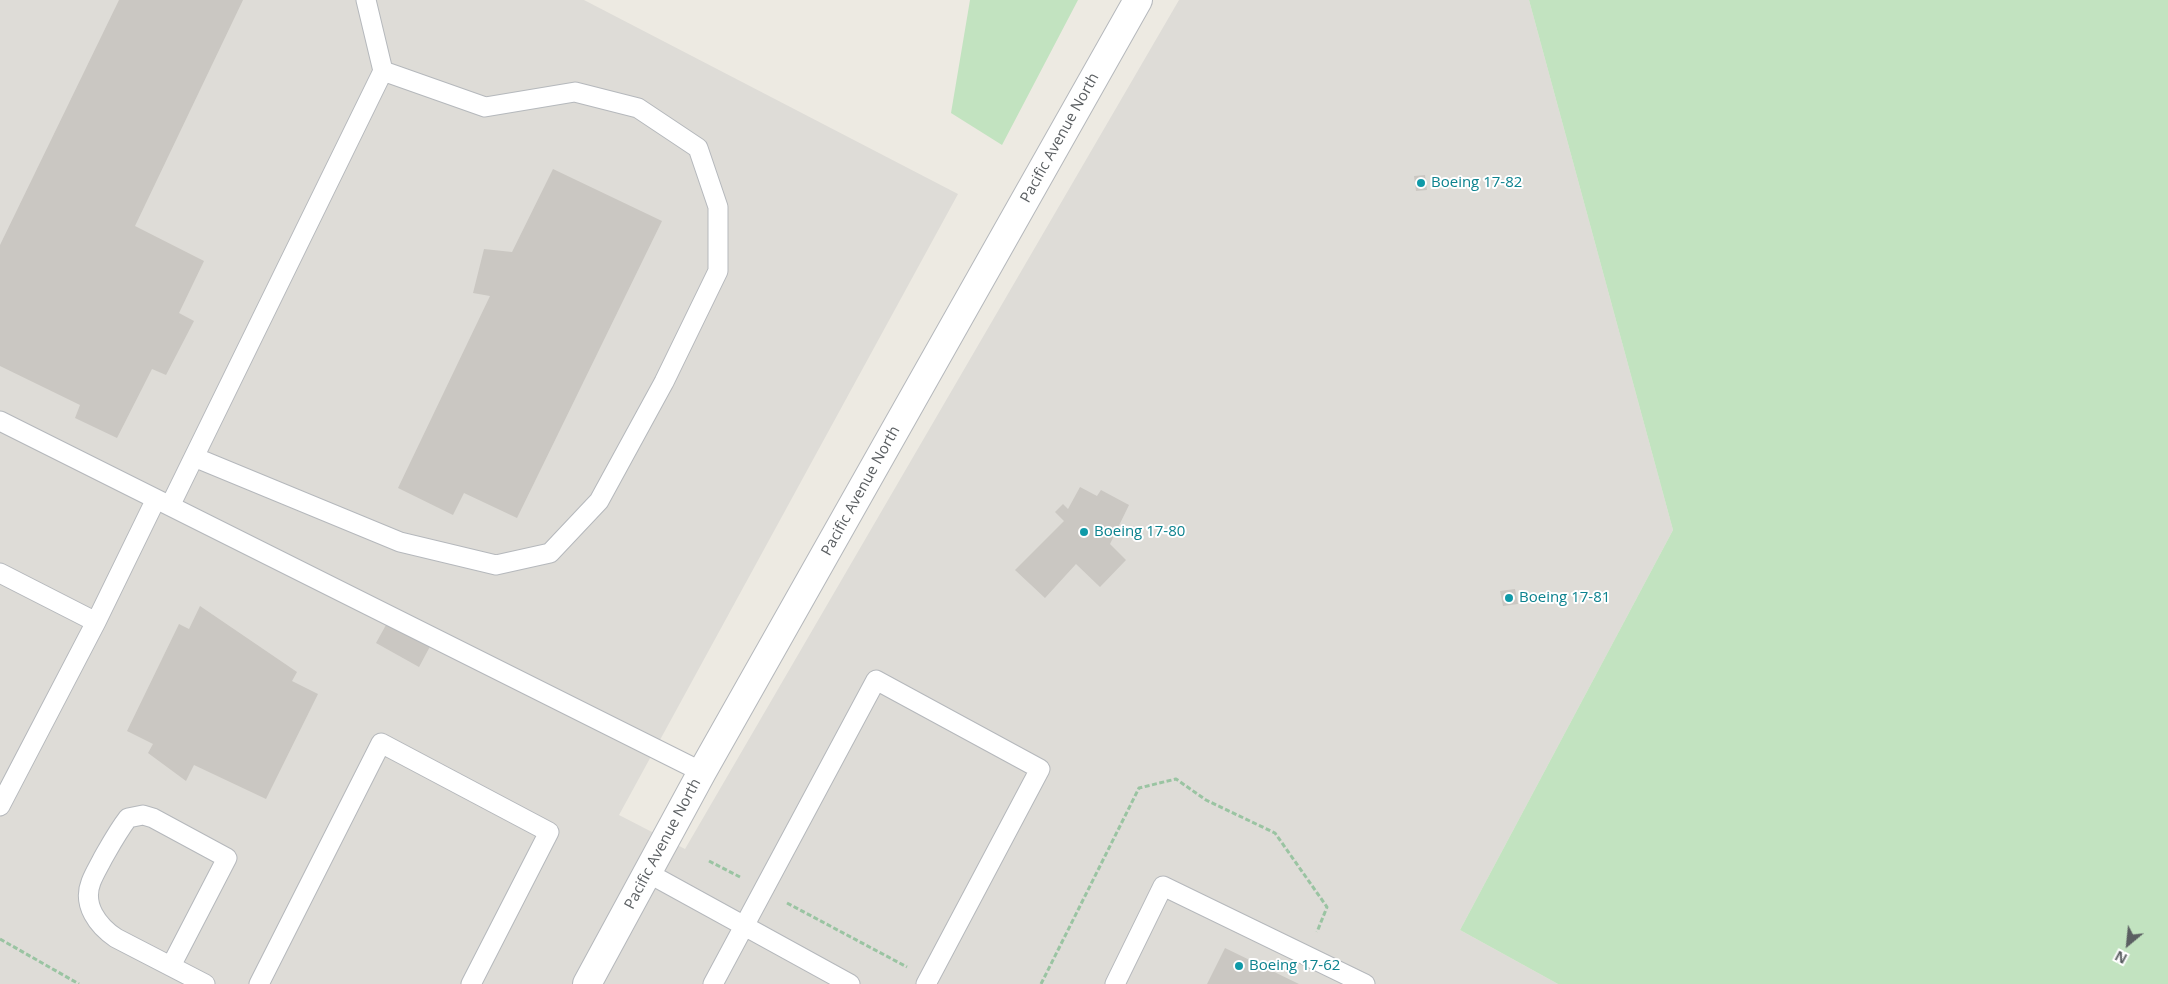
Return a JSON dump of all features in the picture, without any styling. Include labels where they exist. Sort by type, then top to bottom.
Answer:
[{"type":"street","name":"Pacific Avenue North","points":[[587,984],[702,772],[1138,0]]},
{"type":"lane","points":[[0,806],[96,622],[163,502],[194,456],[383,71],[366,0]]},
{"type":"lane","points":[[194,456],[400,542],[496,565],[550,554],[599,500],[668,374],[718,271],[718,207],[698,148],[638,108],[575,92],[486,107],[383,71]]},
{"type":"lane","points":[[0,421],[702,772]]},
{"type":"lane","points":[[0,572],[96,622]]},
{"type":"lane","points":[[714,984],[876,680],[1040,769],[928,981]]},
{"type":"lane","points":[[259,984],[381,743],[549,832],[471,984]]},
{"type":"lane","points":[[171,966],[227,858],[153,818],[143,816],[128,818],[118,831],[90,884],[89,899],[94,915],[102,928],[116,938],[205,984]]},
{"type":"lane","points":[[648,873],[850,984]]},
{"type":"lane","points":[[1115,984],[1163,886],[1365,984]]},
{"type":"path","points":[[710,861],[928,981]]},
{"type":"path","points":[[0,939],[79,984]]},
{"type":"shaded area","points":[[0,0],[584,0],[958,194],[619,815],[685,849],[1179,0],[1529,0],[1673,530],[1460,930],[1558,984],[0,984]]},
{"type":"green space","points":[[970,0],[1078,0],[1002,145],[951,113]]},
{"type":"green space","points":[[1529,0],[2168,0],[2168,984],[1558,984],[1460,930],[1673,530]]},
{"type":"building","points":[[119,0],[243,0],[135,226],[204,261],[179,313],[194,321],[166,375],[152,369],[117,438],[75,418],[80,405],[0,366],[0,245]]},
{"type":"building","points":[[553,169],[662,221],[517,518],[464,493],[453,515],[398,488],[490,296],[473,293],[484,249],[512,252]]},
{"type":"building","name":"Boeing 17-82","points":[[1425,175],[1427,190],[1416,191],[1414,176]]},
{"type":"building","name":"Boeing 17-80","points":[[1080,487],[1097,496],[1101,490],[1129,505],[1110,544],[1126,560],[1100,587],[1076,564],[1045,598],[1015,570],[1064,521],[1055,512],[1063,504],[1068,509]]},
{"type":"building","name":"Boeing 17-81","points":[[1515,589],[1518,604],[1503,606],[1500,591]]},
{"type":"building","points":[[200,606],[297,672],[292,681],[318,694],[266,799],[194,765],[186,781],[148,753],[153,744],[127,731],[179,624],[189,629]]},
{"type":"building","points":[[391,616],[434,639],[419,667],[376,643]]},
{"type":"building","name":"Boeing 17-62","points":[[1225,948],[1299,984],[1207,984]]},
{"type":"place","name":"Boeing 17-82","points":[[1421,183]]},
{"type":"place","name":"Boeing 17-80","points":[[1084,532]]},
{"type":"place","name":"Boeing 17-81","points":[[1509,598]]},
{"type":"place","name":"Boeing 17-62","points":[[1239,966]]}]
